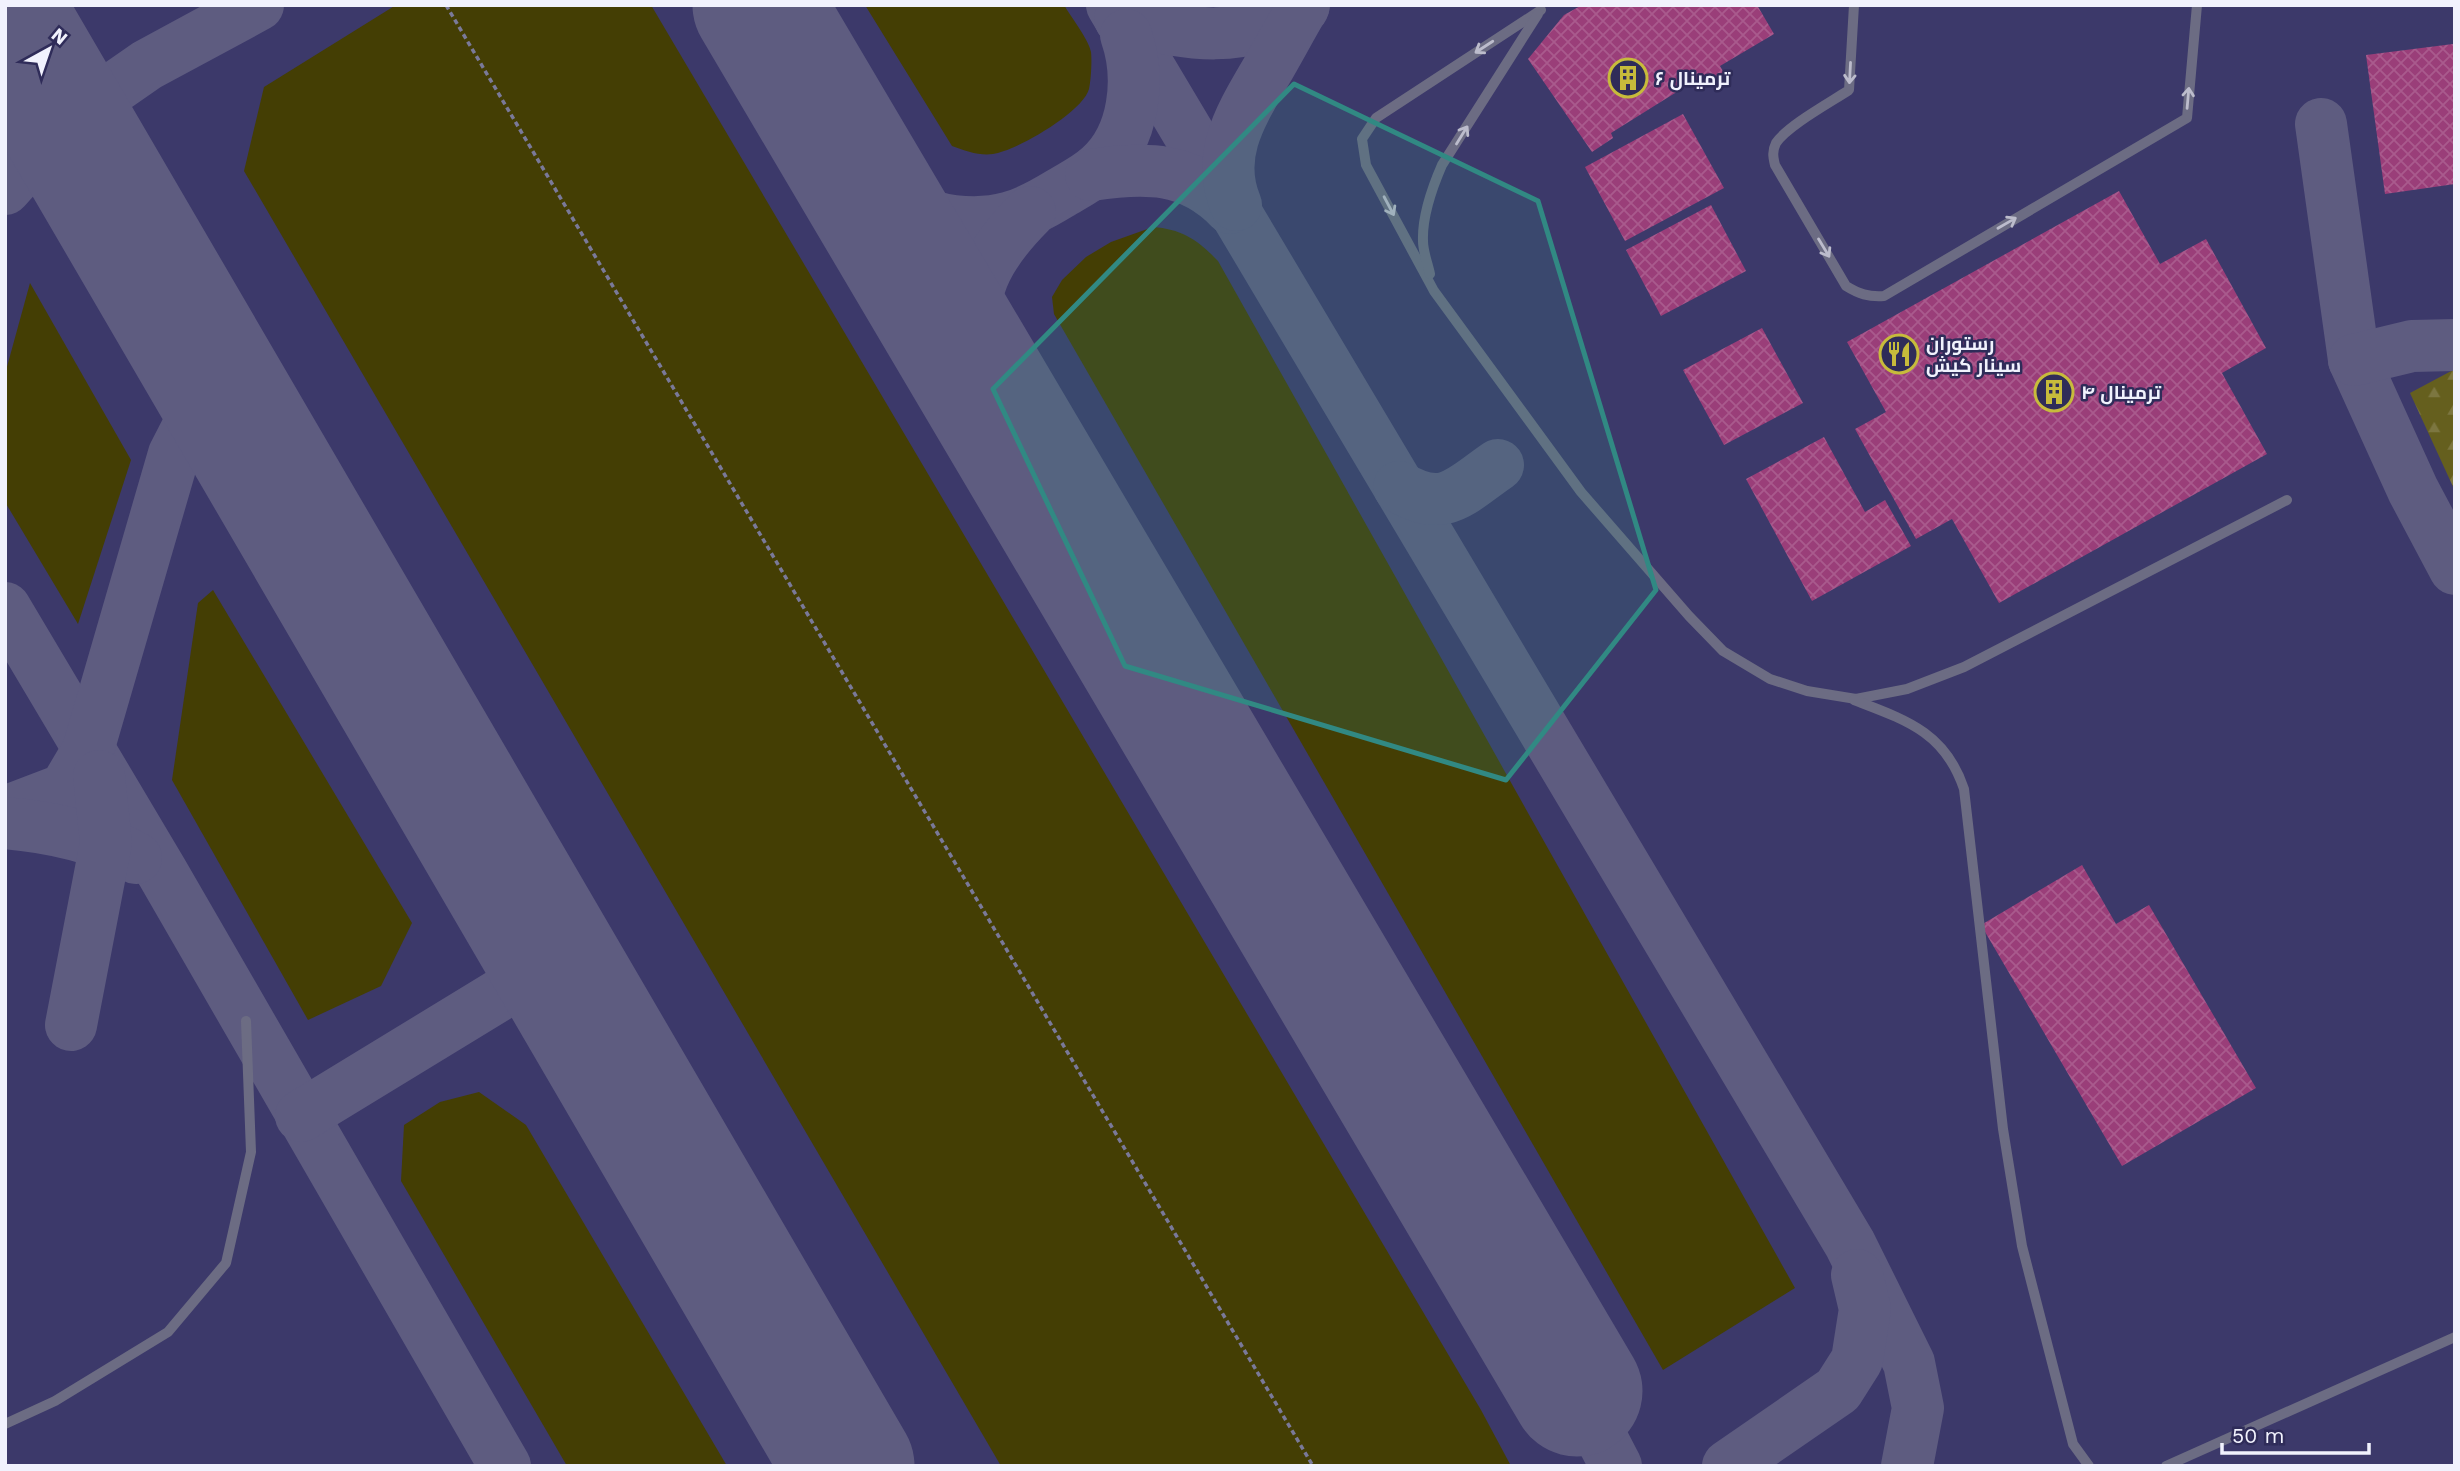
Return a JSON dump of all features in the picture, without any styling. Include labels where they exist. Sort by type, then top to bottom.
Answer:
[{"type":"lane","points":[[1854,5],[1849,90],[1784,133],[1775,145],[1772,155],[1774,165],[1846,286],[1858,294],[1870,297],[1884,296],[2186,118],[2197,5]]},
{"type":"lane","points":[[1434,291],[1423,242],[1425,212],[1435,182],[1442,165],[1542,7]]},
{"type":"lane","points":[[1542,7],[1376,118],[1362,138],[1366,165],[1434,291],[1581,492],[1723,651],[1770,679],[1807,691],[1856,699],[1907,689],[1964,667],[2287,500]]},
{"type":"lane","points":[[1846,698],[1918,727],[1940,746],[1956,766],[1964,789],[2003,1129],[2022,1246],[2073,1444],[2089,1466]]},
{"type":"lane","points":[[5,1424],[55,1401],[168,1332],[226,1263],[251,1152],[246,1021]]},
{"type":"lane","points":[[2166,1466],[2455,1338]]},
{"type":"path","points":[[446,5],[1312,1466]]},
{"type":"highlighted area","points":[[1294,84],[1538,201],[1656,590],[1506,780],[1125,666],[993,389]]},
{"type":"shaded area","points":[[5,5],[2455,5],[2455,1466],[5,1466]]},
{"type":"shaded area","points":[[396,5],[651,5],[1481,1410],[1511,1466],[1001,1466],[244,171],[264,87]]},
{"type":"shaded area","points":[[865,5],[1064,5],[1090,47],[1089,89],[1075,108],[1062,119],[1017,146],[993,154],[973,153],[957,148],[952,146]]},
{"type":"shaded area","points":[[1153,227],[1173,230],[1189,237],[1218,261],[1795,1288],[1663,1370],[1054,314],[1052,297],[1062,280],[1086,257],[1111,242]]},
{"type":"shaded area","points":[[30,283],[131,460],[78,624],[5,502],[5,374]]},
{"type":"shaded area","points":[[213,590],[412,923],[381,986],[308,1020],[172,780],[198,603]]},
{"type":"shaded area","points":[[479,1092],[526,1125],[727,1466],[567,1466],[401,1181],[404,1125],[440,1102]]},
{"type":"green space","points":[[2455,369],[2455,491],[2410,393]]},
{"type":"building","name":"ترمینال ۶","points":[[1582,5],[1757,5],[1774,34],[1720,66],[1724,73],[1695,89],[1691,83],[1611,133],[1613,138],[1592,152],[1528,59],[1564,15]]},
{"type":"building","points":[[2453,44],[2455,184],[2385,194],[2366,55]]},
{"type":"building","points":[[1683,114],[1724,188],[1625,241],[1585,167]]},
{"type":"building","name":"ترمینال ۴","points":[[2119,191],[2160,264],[2206,239],[2266,348],[2222,373],[2267,454],[1999,603],[1952,519],[1916,539],[1855,429],[1886,412],[1847,342]]},
{"type":"building","points":[[1711,205],[1746,271],[1661,316],[1626,250]]},
{"type":"building","points":[[1762,328],[1803,403],[1724,445],[1683,370]]},
{"type":"building","points":[[1824,437],[1865,512],[1885,500],[1911,546],[1812,601],[1746,479]]},
{"type":"building","points":[[2082,865],[2116,924],[2149,905],[2256,1088],[2122,1166],[1981,925]]},
{"type":"taxiway","points":[[5,189],[65,122],[147,65],[258,5]]},
{"type":"taxiway","points":[[1112,5],[1850,1244],[1909,1363],[1918,1408],[1907,1466]]},
{"type":"taxiway","points":[[1236,205],[1228,169],[1234,136],[1248,104],[1304,5]]},
{"type":"taxiway","points":[[1120,19],[1191,32],[1235,32],[1257,28],[1303,8]]},
{"type":"taxiway","points":[[860,175],[916,210],[954,221],[983,222],[1009,218],[1046,202],[1094,172],[1121,140],[1132,106],[1134,88],[1131,52],[1126,35]]},
{"type":"taxiway","points":[[2321,124],[2354,360],[2413,490],[2455,569]]},
{"type":"taxiway","points":[[1091,175],[1148,171],[1182,177],[1199,184],[1230,208]]},
{"type":"taxiway","points":[[981,376],[974,327],[980,286],[998,249],[1030,212]]},
{"type":"taxiway","points":[[2354,360],[2412,346],[2455,345]]},
{"type":"taxiway","points":[[5,812],[65,789],[88,750],[174,454],[214,376]]},
{"type":"taxiway","points":[[1399,487],[1415,495],[1441,499],[1462,491],[1498,465]]},
{"type":"taxiway","points":[[5,608],[162,872],[505,1466]]},
{"type":"taxiway","points":[[71,1025],[106,843],[99,776]]},
{"type":"taxiway","points":[[5,823],[72,834],[105,844],[136,858]]},
{"type":"taxiway","points":[[301,1116],[555,961]]},
{"type":"taxiway","points":[[1728,1466],[1838,1390],[1857,1360],[1865,1309],[1857,1275]]},
{"type":"taxiway","points":[[1577,1391],[1616,1466]]},
{"type":"runway","points":[[758,5],[1577,1391]]},
{"type":"runway","points":[[5,19],[849,1466]]},
{"type":"place","name":"ترمینال ۶","points":[[1628,78]]},
{"type":"place","name":"رستوران سینار کیش","points":[[1899,354]]},
{"type":"place","name":"ترمینال ۴","points":[[2054,392]]}]
